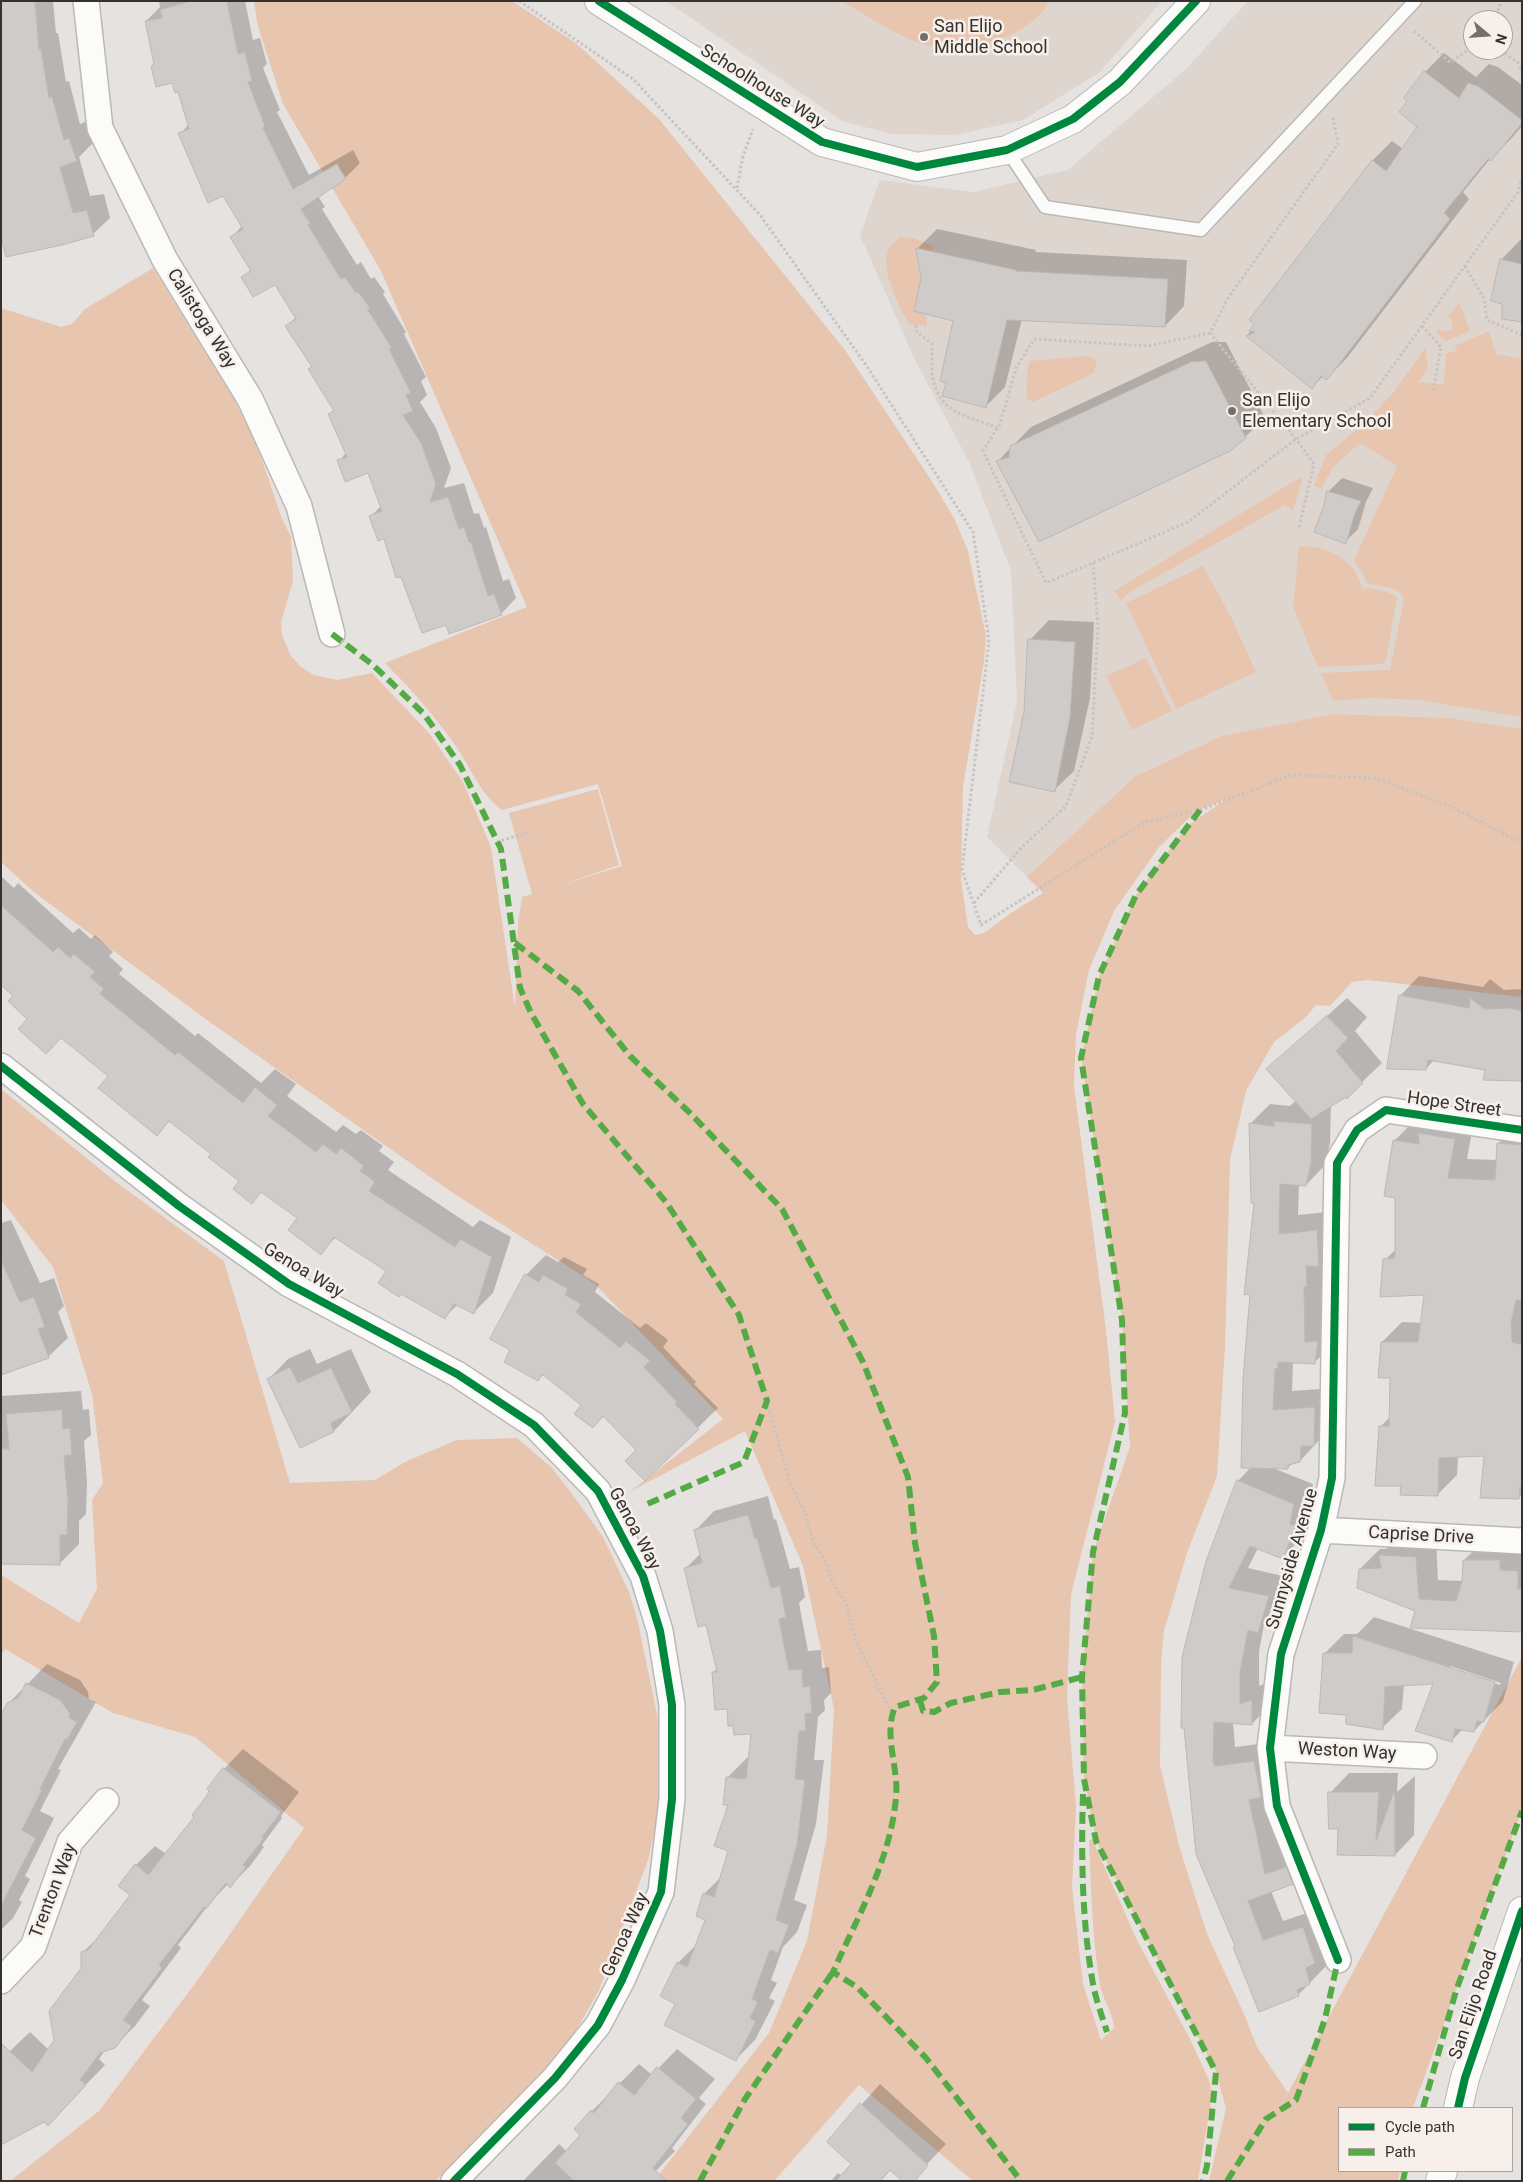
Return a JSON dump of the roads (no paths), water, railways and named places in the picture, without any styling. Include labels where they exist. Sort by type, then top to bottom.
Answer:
[{"type":"street","name":"Calistoga Way","points":[[86,1],[100,128],[165,260],[250,398],[299,506],[332,634]]},
{"type":"street","name":"Schoolhouse Way","points":[[599,1],[822,142],[918,167],[1007,150],[1073,119],[1120,82],[1196,1]]},
{"type":"street","name":"Genoa Way","points":[[1,1066],[179,1206],[289,1284],[457,1374],[534,1425],[598,1491],[643,1576],[660,1631],[672,1705],[672,1799],[662,1892],[622,1980],[598,2025],[556,2078],[454,2181]]},
{"type":"street","name":"Hope Street","points":[[1357,1130],[1386,1110],[1522,1130]]},
{"type":"street","name":"Sunnyside Avenue","points":[[1338,1960],[1277,1806],[1270,1748],[1281,1654],[1321,1530],[1332,1478],[1337,1163],[1357,1130]]},
{"type":"street","name":"Caprise Drive","points":[[1321,1530],[1522,1541]]},
{"type":"street","name":"Weston Way","points":[[1270,1748],[1424,1756]]},
{"type":"street","name":"Trenton Way","points":[[1,1981],[33,1947],[70,1842],[106,1801]]},
{"type":"street","name":"San Elijo Road","points":[[1458,2107],[1466,2078],[1522,1911]]},
{"type":"lane","points":[[1007,150],[1045,207],[1201,230],[1415,1]]},
{"type":"place","name":"San Elijo Middle School","points":[[924,37]]},
{"type":"place","name":"San Elijo Elementary School","points":[[1232,411]]}]
